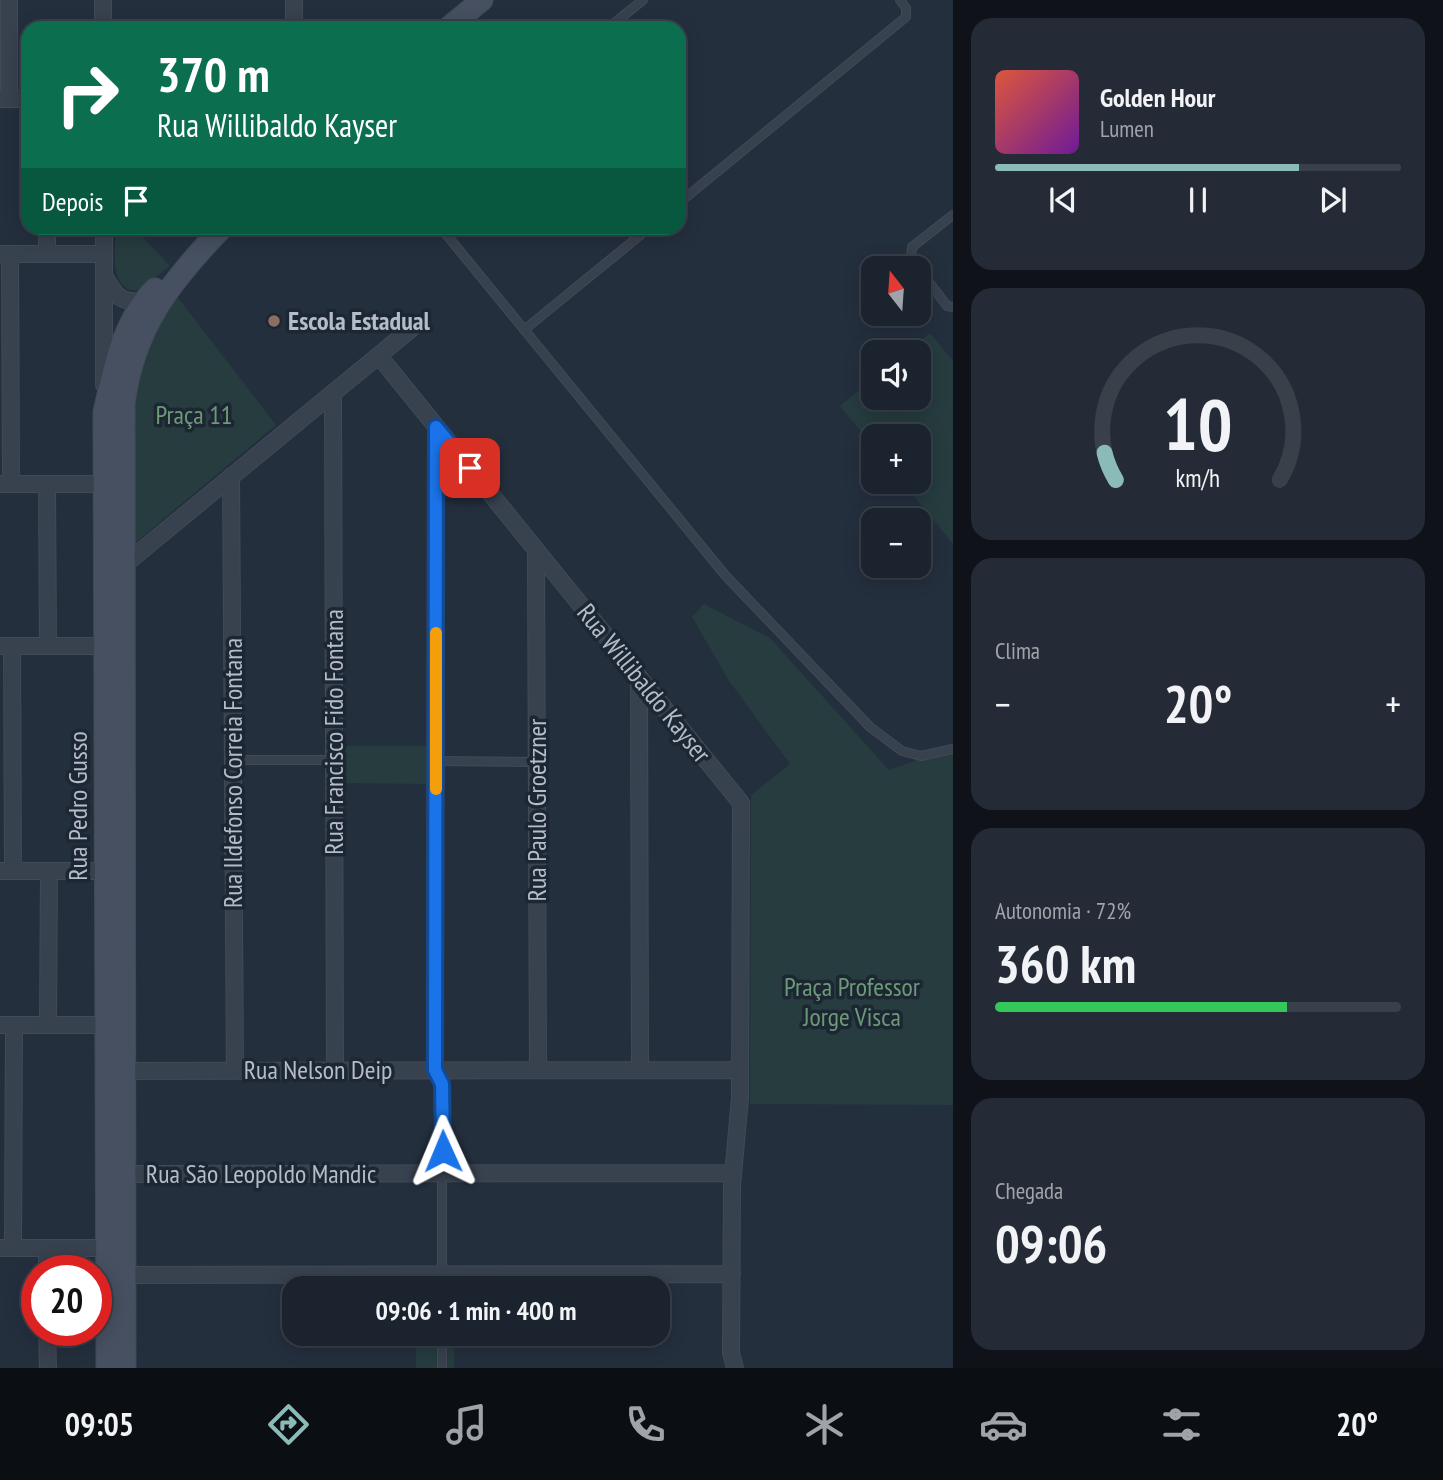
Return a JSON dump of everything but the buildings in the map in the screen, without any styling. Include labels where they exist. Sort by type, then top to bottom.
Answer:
[{"type":"main road","points":[[456,21],[482,0]]},
{"type":"main road","name":"Rua Pedro Gusso","points":[[114,484],[104,412],[128,327],[145,300],[182,269],[215,235]]},
{"type":"main road","name":"Rua Pedro Gusso","points":[[107,1368],[107,1248],[115,1071],[114,484],[130,367],[146,327],[182,269]]},
{"type":"main road","name":"Rua Pedro Gusso","points":[[114,565],[105,646],[106,871],[115,1025]]},
{"type":"main road","name":"Rua Pedro Gusso","points":[[115,1071],[124,1174],[125,1368]]},
{"type":"street","points":[[5,99],[9,0]]},
{"type":"street","points":[[103,0],[103,21]]},
{"type":"street","points":[[293,0],[294,21]]},
{"type":"street","points":[[47,235],[47,254]]},
{"type":"street","points":[[104,235],[104,412]]},
{"type":"street","points":[[104,254],[5,254],[5,484],[114,484]]},
{"type":"street","points":[[104,276],[124,301],[145,300]]},
{"type":"street","points":[[114,565],[231,477],[412,328]]},
{"type":"street","name":"Rua Willibaldo Kayser","points":[[379,356],[741,803],[740,1070],[733,1173],[731,1353],[735,1368]]},
{"type":"street","name":"Rua Francisco Fido Fontana","points":[[332,393],[335,1070]]},
{"type":"street","points":[[435,1070],[436,427]]},
{"type":"street","name":"Rua Ildefonso Correia Fontana","points":[[231,477],[235,1070]]},
{"type":"street","points":[[47,484],[48,646]]},
{"type":"street","name":"Rua Paulo Groetzner","points":[[536,551],[538,1070]]},
{"type":"street","points":[[105,646],[6,646],[7,871],[106,871]]},
{"type":"street","points":[[639,677],[640,1070]]},
{"type":"street","points":[[48,1025],[49,871]]},
{"type":"street","points":[[107,1248],[6,1248],[7,1025],[115,1025]]},
{"type":"street","name":"Rua Nelson Deip","points":[[115,1071],[740,1070]]},
{"type":"street","name":"Rua São Leopoldo Mandic","points":[[124,1174],[733,1173]]},
{"type":"street","points":[[47,1248],[47,1255]]},
{"type":"street","points":[[635,1276],[732,1274]]},
{"type":"street","points":[[125,1275],[282,1277]]},
{"type":"street","points":[[47,1346],[48,1368]]},
{"type":"lane","points":[[617,21],[643,0]]},
{"type":"lane","points":[[686,197],[906,17],[906,8],[900,0]]},
{"type":"lane","points":[[911,256],[912,247],[953,215]]},
{"type":"lane","points":[[446,235],[725,575],[870,727],[902,751],[921,756],[953,749]]},
{"type":"lane","points":[[524,330],[640,235]]},
{"type":"lane","points":[[931,286],[947,306],[953,307]]},
{"type":"lane","points":[[233,760],[334,760]]},
{"type":"lane","points":[[436,761],[537,762]]},
{"type":"lane","points":[[435,1070],[442,1084],[442,1276]]},
{"type":"lane","points":[[442,1346],[442,1368]]},
{"type":"green space","points":[[116,235],[141,235],[170,266],[138,291],[121,284],[115,267]]},
{"type":"green space","name":"Praça 11","points":[[176,295],[276,425],[135,543],[133,443],[136,391],[147,348]]},
{"type":"green space","points":[[930,333],[953,361],[953,544],[931,517],[931,508],[924,508],[913,494],[931,494],[931,424],[861,424],[861,431],[840,406],[861,389],[861,410],[931,410],[931,340],[922,340]]},
{"type":"green space","name":"Praça Professor Jorge Visca","points":[[704,604],[770,638],[889,770],[920,759],[953,752],[953,1105],[750,1104],[751,795],[790,764],[729,681],[692,617]]},
{"type":"green space","points":[[341,746],[430,746],[430,784],[341,783]]},
{"type":"green space","points":[[416,1346],[454,1346],[454,1368],[416,1368]]},
{"type":"slow traffic","points":[[436,633],[436,789]]},
{"type":"place","name":"Escola Estadual","points":[[274,321]]},
{"type":"route","points":[[443,1151],[442,1084],[435,1070],[436,427],[470,468]]}]
